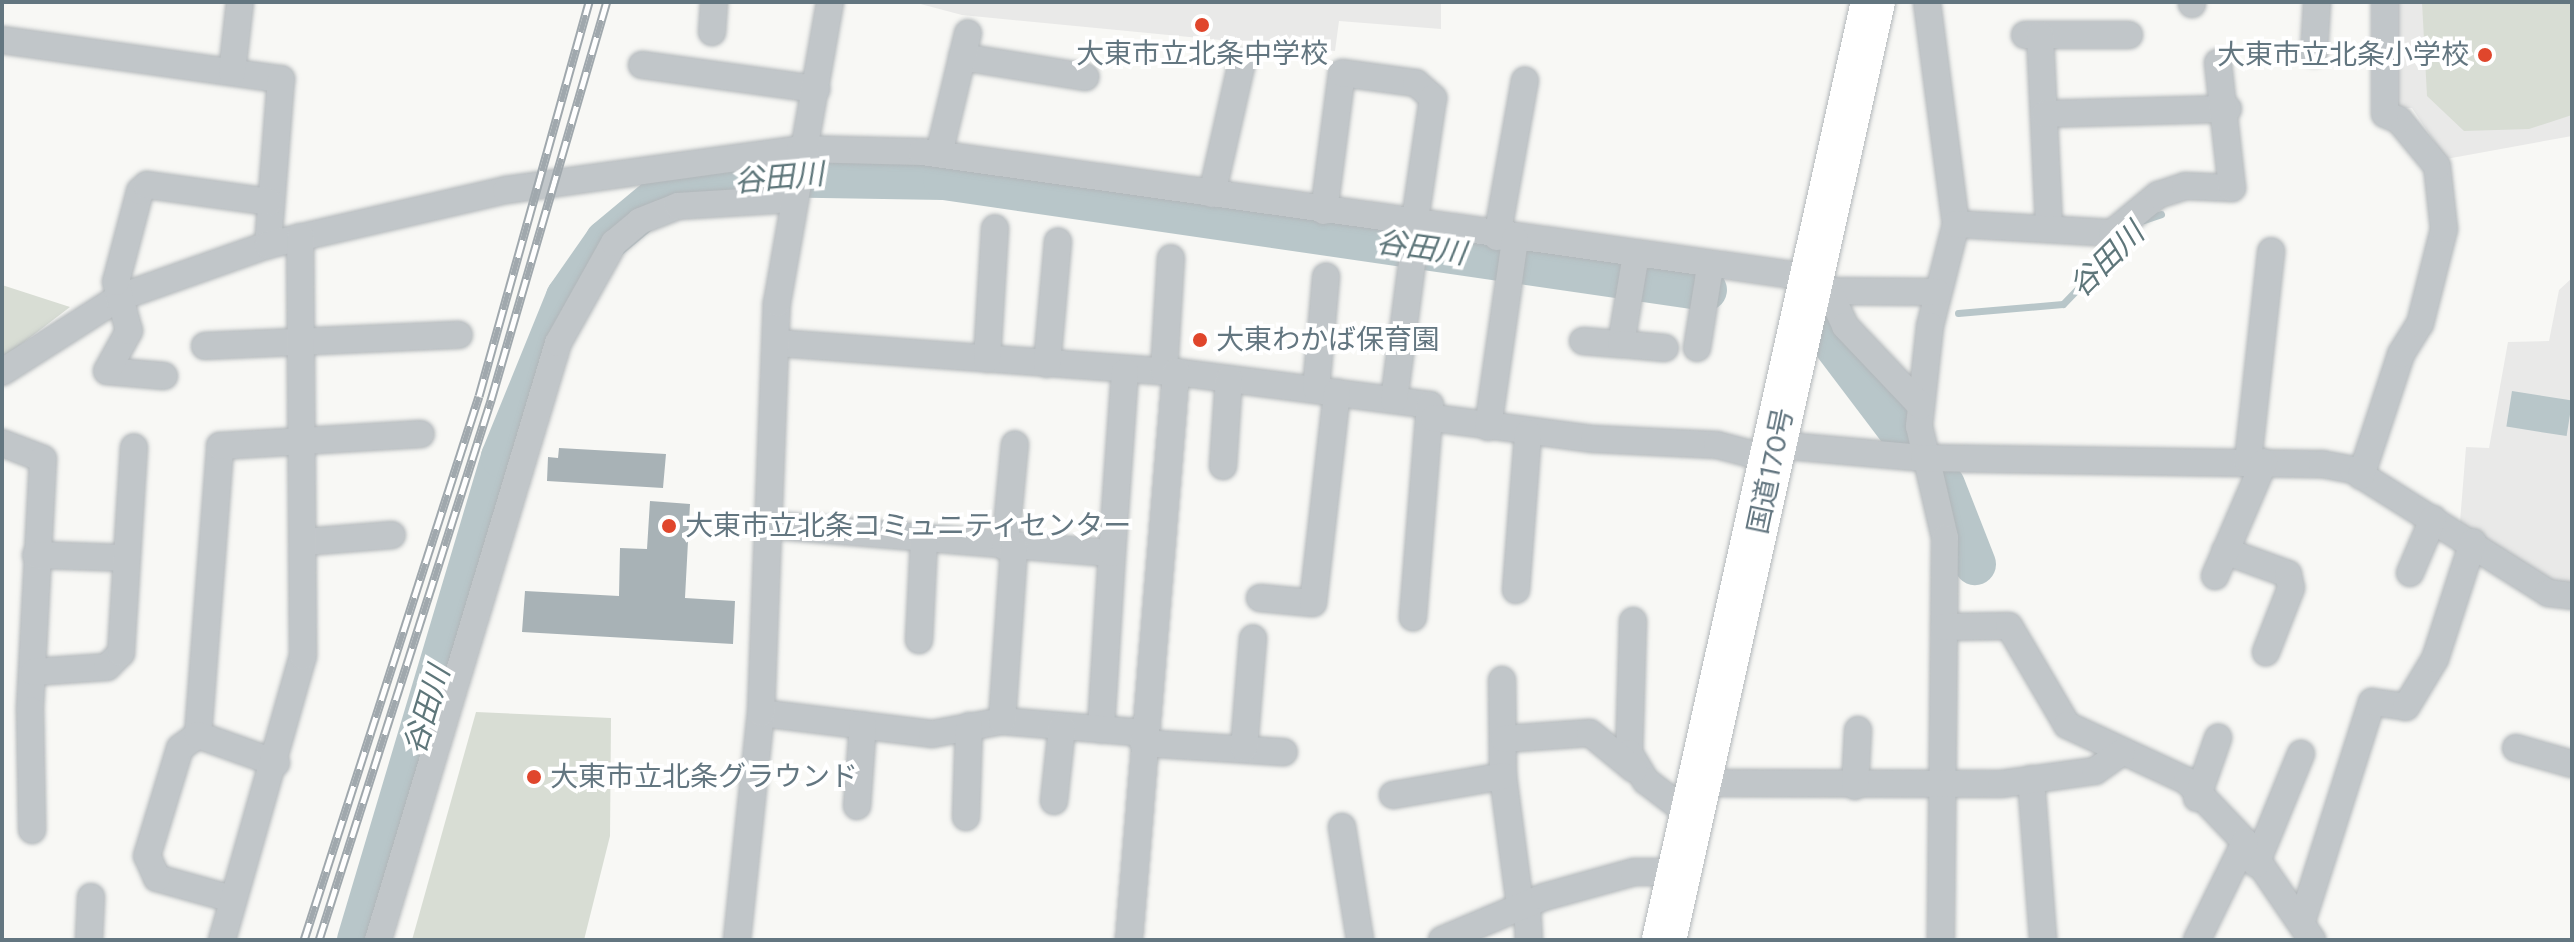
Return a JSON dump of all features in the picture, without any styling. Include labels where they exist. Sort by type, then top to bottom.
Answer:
[{"type":"highway","name":"国道170号","points":[[1664,940],[1817,287],[1873,2]]},
{"type":"street","points":[[232,72],[240,2]]},
{"type":"street","points":[[712,32],[714,2]]},
{"type":"street","points":[[737,940],[761,713],[777,343],[796,172],[816,89],[830,2]]},
{"type":"street","points":[[1927,2],[1956,224],[1937,292],[1921,406],[1924,458],[1945,538],[1942,940]]},
{"type":"street","points":[[2314,53],[2317,2]]},
{"type":"street","points":[[2361,476],[2401,354],[2420,324],[2444,229],[2437,166],[2399,120],[2385,114],[2385,2]]},
{"type":"street","points":[[2049,229],[2045,114],[2031,35],[2129,35]]},
{"type":"street","points":[[2,40],[281,79],[268,245]]},
{"type":"street","points":[[939,154],[965,45],[1085,77]]},
{"type":"street","points":[[1212,194],[1242,62]]},
{"type":"street","points":[[1956,224],[2112,233],[2158,195],[2185,186],[2232,188],[2228,109],[2218,63]]},
{"type":"street","points":[[642,65],[816,89]]},
{"type":"street","points":[[1324,211],[1342,73],[1416,83],[1433,98],[1414,226]]},
{"type":"street","points":[[1488,427],[1525,80]]},
{"type":"street","points":[[2045,114],[2228,109]]},
{"type":"street","points":[[2,372],[118,298],[268,245],[300,237],[506,190],[796,172],[939,154],[1324,211],[1414,226],[1509,249],[1634,268],[1710,267],[1817,287],[1937,292]]},
{"type":"street","points":[[378,940],[565,331],[614,243],[640,221],[678,206],[796,172]]},
{"type":"street","points":[[164,376],[107,371],[129,331],[118,298],[147,185],[269,202]]},
{"type":"street","points":[[987,359],[995,228]]},
{"type":"street","points":[[222,940],[276,763],[303,656],[306,443],[300,237]]},
{"type":"street","points":[[1047,364],[1058,241]]},
{"type":"street","points":[[2215,576],[2256,462],[2271,251]]},
{"type":"street","points":[[1129,940],[1170,372],[1171,258]]},
{"type":"street","points":[[1394,400],[1412,263]]},
{"type":"street","points":[[1697,348],[1710,267]]},
{"type":"street","points":[[1621,344],[1634,268]]},
{"type":"street","points":[[1260,598],[1313,603],[1326,390],[1326,276]]},
{"type":"street","points":[[1817,287],[1845,326],[1921,406]]},
{"type":"street","points":[[205,346],[459,335]]},
{"type":"street","points":[[1583,341],[1665,348]]},
{"type":"street","points":[[777,343],[1170,372],[1430,405],[1434,418],[1413,617]]},
{"type":"street","points":[[1101,730],[1125,371]]},
{"type":"street","points":[[1223,466],[1229,379]]},
{"type":"street","points":[[1434,418],[1528,433],[1717,445],[1776,452],[1924,458],[2322,464],[2361,476],[2473,542],[2548,593],[2572,596]]},
{"type":"street","points":[[1516,590],[1528,433]]},
{"type":"street","points":[[232,899],[157,878],[147,856],[180,748],[198,735],[220,446],[421,434]]},
{"type":"street","points":[[2,443],[43,459],[36,555],[32,830]]},
{"type":"street","points":[[1002,721],[1015,444]]},
{"type":"street","points":[[34,672],[107,667],[121,653],[134,447]]},
{"type":"street","points":[[2410,573],[2433,519]]},
{"type":"street","points":[[769,525],[1010,548],[1112,553]]},
{"type":"street","points":[[305,542],[392,535]]},
{"type":"street","points":[[919,640],[924,540]]},
{"type":"street","points":[[2307,931],[2372,702],[2406,707],[2435,659],[2473,542]]},
{"type":"street","points":[[2225,551],[2288,574],[2291,588],[2266,652]]},
{"type":"street","points":[[36,555],[125,558]]},
{"type":"street","points":[[1633,621],[1634,769]]},
{"type":"street","points":[[1944,627],[2009,626],[2067,725],[2121,753],[2187,781],[2197,798],[2251,853],[2307,931]]},
{"type":"street","points":[[1244,748],[1253,638]]},
{"type":"street","points":[[1502,680],[1503,776],[1529,940]]},
{"type":"street","points":[[761,713],[932,734],[1002,721],[1284,752]]},
{"type":"street","points":[[857,806],[863,725]]},
{"type":"street","points":[[966,817],[969,726]]},
{"type":"street","points":[[1054,801],[1062,727]]},
{"type":"street","points":[[1855,786],[1858,730]]},
{"type":"street","points":[[1504,739],[1590,733],[1634,769],[1696,800],[1855,786],[1945,787],[2031,779],[2095,771],[2121,753]]},
{"type":"street","points":[[198,735],[276,763]]},
{"type":"street","points":[[2197,798],[2218,738]]},
{"type":"street","points":[[2516,748],[2572,764]]},
{"type":"street","points":[[2197,940],[2251,853],[2301,754]]},
{"type":"street","points":[[1393,795],[1503,776]]},
{"type":"street","points":[[2031,779],[2043,940]]},
{"type":"street","points":[[1342,827],[1360,940]]},
{"type":"street","points":[[1442,940],[1524,905],[1634,872],[1679,872]]},
{"type":"street","points":[[89,940],[91,897]]},
{"type":"shaded area","name":"大東市立北条中学校","points":[[913,2],[1441,2],[1441,29],[1339,21],[1335,51],[962,15]]},
{"type":"shaded area","name":"大東市立北条小学校","points":[[2397,2],[2572,2],[2572,136],[2446,159],[2412,108],[2398,108]]},
{"type":"shaded area","name":"大東市立北条小学校","points":[[2422,2],[2572,2],[2572,115],[2529,129],[2464,131],[2427,96]]},
{"type":"shaded area","points":[[2572,278],[2572,588],[2559,588],[2460,522],[2466,447],[2489,448],[2508,342],[2549,341],[2559,290]]},
{"type":"shaded area","points":[[2,285],[70,307],[2,359]]},
{"type":"shaded area","points":[[2512,391],[2572,401],[2567,436],[2506,427]]},
{"type":"shaded area","name":"大東市立北条グラウンド","points":[[476,712],[611,718],[610,836],[584,940],[412,940]]},
{"type":"building","points":[[559,448],[666,454],[663,488],[547,481],[548,457],[558,458]]},
{"type":"building","name":"大東市立北条コミュニティセンター","points":[[650,501],[690,504],[685,598],[735,601],[733,644],[522,632],[525,591],[619,596],[620,548],[647,549]]},
{"type":"waterway","name":"谷田川","points":[[358,940],[502,457],[567,297],[606,241],[660,196],[755,176],[944,179],[1706,290]]},
{"type":"waterway","name":"谷田川","points":[[2144,220],[2161,214]]},
{"type":"waterway","name":"谷田川","points":[[1958,313],[2063,304],[2135,229]]},
{"type":"waterway","name":"谷田川","points":[[1815,319],[1905,438]]},
{"type":"waterway","name":"谷田川","points":[[1944,485],[1975,564]]},
{"type":"railway","points":[[304,940],[479,396],[589,2]]},
{"type":"railway","points":[[319,940],[491,400],[607,2]]},
{"type":"place","name":"大東市立北条中学校","points":[[1202,25]]},
{"type":"place","name":"大東市立北条小学校","points":[[2485,55]]},
{"type":"place","name":"大東わかば保育園","points":[[1200,340]]},
{"type":"place","name":"大東市立北条コミュニティセンター","points":[[669,526]]},
{"type":"place","name":"大東市立北条グラウンド","points":[[534,777]]}]
